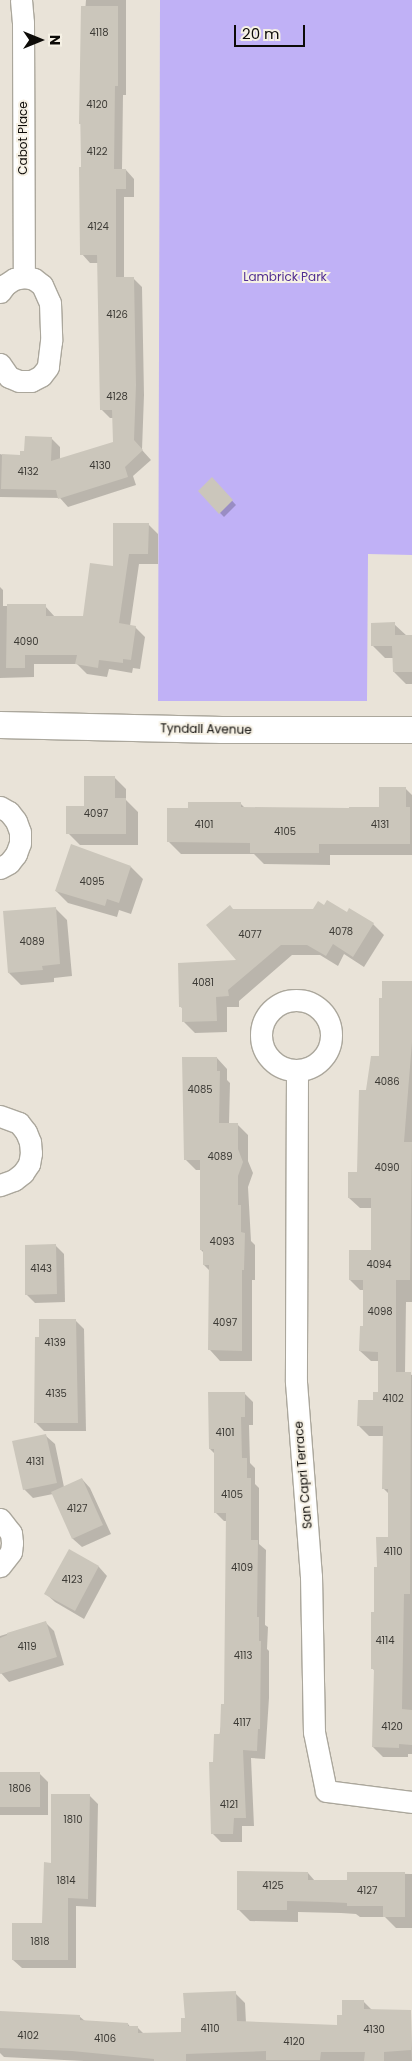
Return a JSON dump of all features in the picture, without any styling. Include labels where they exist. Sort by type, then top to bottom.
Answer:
[{"type":"street","name":"Cabot Place","points":[[20,0],[23,22],[24,277]]},
{"type":"street","points":[[0,292],[5,285],[14,279],[24,277],[34,279],[42,285],[48,293],[51,341],[48,368],[41,376],[31,381],[19,381],[8,377],[0,364]]},
{"type":"street","name":"Tyndall Avenue","points":[[0,724],[222,730],[412,730]]},
{"type":"street","points":[[0,807],[9,812],[16,821],[20,832],[20,843],[16,854],[9,863],[0,868]]},
{"type":"street","name":"San Capri Terrace","points":[[297,1070],[296,1382],[311,1576],[314,1732],[326,1791],[412,1802]]},
{"type":"street","points":[[0,1116],[19,1123],[26,1132],[31,1153],[29,1164],[23,1173],[14,1180],[0,1185]]},
{"type":"street","points":[[0,1519],[11,1533],[12,1543],[11,1552],[0,1566]]},
{"type":"green space","name":"Lambrick Park","points":[[160,0],[412,0],[412,555],[368,554],[367,701],[158,701]]},
{"type":"building","points":[[81,6],[118,6],[118,86],[115,86],[114,169],[126,169],[126,189],[116,189],[116,277],[134,277],[136,385],[134,440],[143,450],[125,467],[128,477],[58,499],[56,490],[1,489],[2,454],[20,455],[20,451],[24,451],[25,436],[52,437],[51,461],[113,442],[112,410],[100,410],[97,255],[80,255],[79,167],[81,167],[81,124],[79,124]]},
{"type":"building","points":[[212,477],[233,500],[219,514],[198,491]]},
{"type":"building","points":[[113,523],[149,523],[148,554],[129,554],[119,623],[136,626],[131,660],[123,659],[123,663],[99,660],[98,668],[75,664],[77,655],[25,655],[25,668],[6,668],[7,604],[46,604],[46,616],[83,616],[90,563],[113,566]]},
{"type":"building","points":[[395,622],[395,635],[412,635],[412,672],[393,672],[392,646],[371,646],[371,623]]},
{"type":"building","points":[[84,776],[115,776],[115,798],[126,798],[126,834],[66,834],[66,806],[84,806]]},
{"type":"building","points":[[379,787],[406,787],[406,807],[410,807],[410,844],[319,844],[319,853],[250,853],[250,843],[167,842],[167,808],[188,808],[188,802],[241,802],[241,807],[379,807]]},
{"type":"building","points":[[71,844],[131,866],[119,903],[107,899],[105,906],[55,891]]},
{"type":"building","points":[[327,900],[347,912],[349,908],[374,923],[353,957],[333,944],[326,956],[307,945],[281,945],[228,990],[229,996],[216,997],[217,1021],[182,1022],[182,1007],[179,1007],[178,963],[236,960],[206,925],[230,905],[233,909],[313,909],[318,901],[324,905]]},
{"type":"building","points":[[56,907],[60,964],[42,966],[43,970],[8,973],[3,911]]},
{"type":"building","points":[[382,981],[412,981],[412,1042],[404,1142],[412,1142],[410,1280],[396,1280],[396,1372],[411,1372],[410,1594],[404,1594],[402,1709],[412,1710],[412,1745],[399,1744],[399,1748],[372,1747],[374,1669],[371,1669],[371,1612],[374,1612],[374,1567],[377,1567],[376,1537],[388,1537],[388,1489],[382,1489],[383,1426],[357,1426],[358,1400],[373,1400],[373,1392],[378,1392],[378,1352],[359,1351],[360,1326],[363,1326],[363,1280],[349,1280],[349,1250],[371,1250],[371,1198],[348,1198],[348,1172],[357,1172],[359,1090],[366,1090],[371,1056],[379,1056],[379,998],[382,998]]},
{"type":"building","points":[[182,1057],[217,1057],[217,1071],[220,1071],[219,1123],[238,1123],[238,1149],[243,1162],[238,1176],[238,1205],[241,1205],[241,1232],[245,1233],[244,1270],[242,1270],[242,1351],[208,1350],[209,1265],[203,1265],[203,1250],[200,1250],[200,1160],[184,1160]]},
{"type":"building","points":[[56,1244],[57,1294],[25,1295],[25,1245]]},
{"type":"building","points":[[39,1319],[76,1319],[78,1423],[34,1423],[35,1337],[39,1337]]},
{"type":"building","points":[[208,1392],[245,1392],[245,1417],[241,1417],[242,1458],[247,1458],[247,1478],[251,1478],[251,1540],[258,1540],[257,1617],[259,1617],[259,1641],[261,1641],[260,1729],[258,1729],[257,1751],[243,1750],[246,1818],[234,1818],[233,1834],[211,1834],[209,1762],[213,1762],[214,1734],[220,1734],[221,1704],[224,1704],[226,1513],[214,1513],[214,1449],[209,1449]]},
{"type":"building","points":[[46,1434],[57,1483],[23,1490],[12,1441]]},
{"type":"building","points":[[82,1478],[103,1525],[72,1539],[51,1492]]},
{"type":"building","points":[[69,1549],[99,1566],[75,1611],[44,1594]]},
{"type":"building","points":[[46,1621],[57,1657],[0,1674],[0,1638],[7,1635],[7,1633]]},
{"type":"building","points":[[0,1772],[40,1772],[40,1807],[0,1807]]},
{"type":"building","points":[[51,1794],[90,1794],[88,1899],[68,1898],[68,1960],[12,1960],[12,1923],[42,1923],[44,1862],[51,1863]]},
{"type":"building","points":[[237,1871],[308,1872],[308,1880],[347,1880],[347,1872],[405,1872],[405,1917],[383,1917],[383,1906],[347,1906],[347,1903],[328,1902],[287,1901],[287,1910],[237,1910]]},
{"type":"building","points":[[236,1991],[237,2021],[337,2025],[337,2015],[342,2015],[342,2000],[364,2000],[364,2009],[411,2010],[411,2050],[384,2052],[384,2061],[364,2061],[365,2052],[321,2052],[320,2060],[266,2060],[266,2051],[186,2054],[186,2061],[154,2061],[154,2059],[72,2051],[0,2048],[0,2011],[80,2015],[80,2020],[128,2023],[128,2026],[138,2026],[138,2033],[181,2032],[181,2018],[185,2018],[183,1993]]}]
